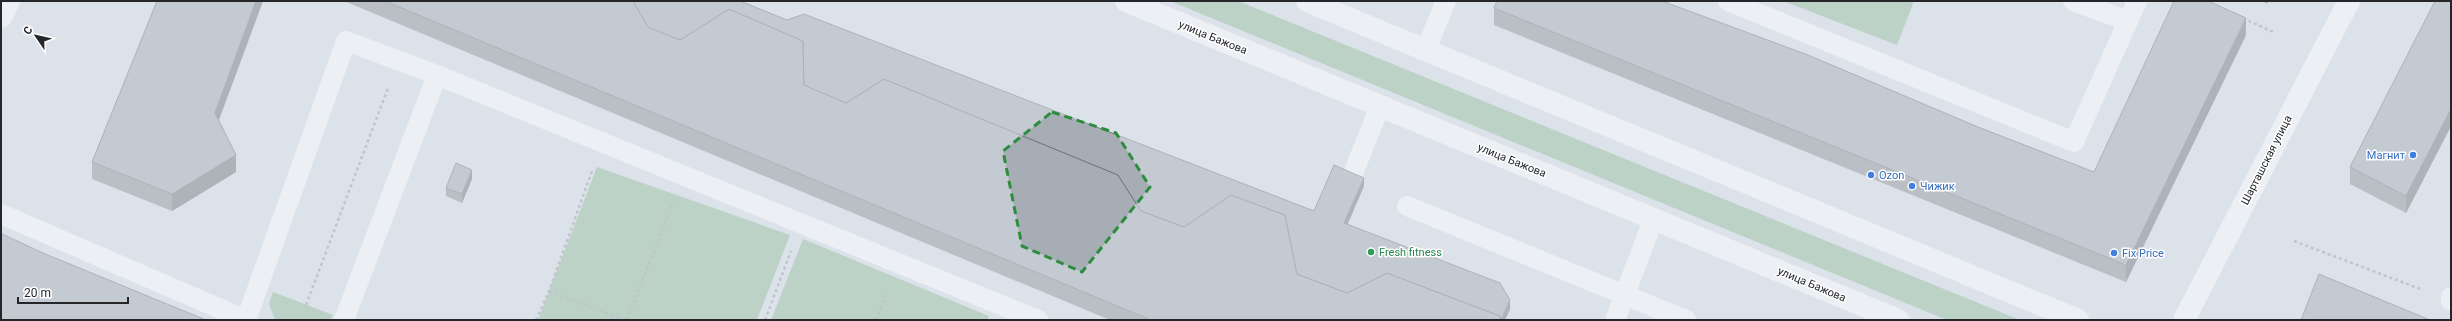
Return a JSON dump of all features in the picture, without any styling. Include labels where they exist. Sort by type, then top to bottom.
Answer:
[{"type":"street","points":[[1,17],[9,1]]},
{"type":"street","name":"улица Бажова","points":[[1126,1],[1898,320]]},
{"type":"street","points":[[1307,1],[2078,320]]},
{"type":"street","name":"Шарташская улица","points":[[2184,320],[2350,1]]},
{"type":"lane","points":[[1426,49],[1446,1]]},
{"type":"lane","points":[[1728,1],[2074,142],[2137,1]]},
{"type":"lane","points":[[2073,1],[2128,21]]},
{"type":"lane","points":[[1,214],[246,320],[346,41],[437,75],[602,144],[1038,320]]},
{"type":"lane","points":[[344,320],[437,75]]},
{"type":"lane","points":[[1350,181],[1380,106]]},
{"type":"lane","points":[[1408,206],[1686,320]]},
{"type":"lane","points":[[1615,320],[1654,218]]},
{"type":"path","points":[[2239,16],[2274,32]]},
{"type":"path","points":[[306,305],[390,84]]},
{"type":"path","points":[[536,320],[549,291],[602,144]]},
{"type":"path","points":[[627,320],[684,176]]},
{"type":"path","points":[[765,320],[801,224]]},
{"type":"path","points":[[2294,241],[2451,300]]},
{"type":"path","points":[[549,291],[624,320]]},
{"type":"highlighted area","points":[[1052,112],[1116,133],[1150,187],[1082,272],[1022,246],[1003,151]]},
{"type":"green space","points":[[1170,1],[1238,1],[2020,320],[1947,320]]},
{"type":"green space","points":[[1783,1],[1914,1],[1897,45]]},
{"type":"green space","points":[[597,167],[790,235],[757,320],[538,320]]},
{"type":"green space","points":[[803,239],[989,316],[987,320],[771,320]]},
{"type":"green space","points":[[273,292],[333,315],[330,320],[275,320],[269,304]]},
{"type":"building","points":[[157,1],[256,1],[215,113],[236,155],[172,194],[92,162]]},
{"type":"building","points":[[385,1],[633,1],[648,27],[680,40],[729,9],[803,41],[804,85],[846,103],[884,79],[1118,175],[1141,211],[1184,227],[1231,195],[1285,215],[1297,274],[1347,293],[1387,273],[1500,316],[1501,320],[1151,320]]},
{"type":"building","points":[[633,1],[740,1],[787,20],[804,14],[1314,211],[1334,165],[1364,178],[1344,223],[1500,283],[1510,300],[1501,320],[1500,316],[1387,273],[1347,293],[1297,274],[1285,215],[1231,195],[1184,227],[1141,211],[1118,175],[884,79],[846,103],[804,85],[803,41],[729,9],[680,40],[648,27]]},
{"type":"building","points":[[1497,1],[1662,1],[1808,55],[1978,127],[2094,172],[2174,1],[2208,1],[2246,18],[2126,265],[1494,8]]},
{"type":"building","points":[[2435,1],[2451,1],[2451,109],[2406,196],[2350,167]]},
{"type":"building","points":[[456,163],[472,170],[462,194],[446,188]]},
{"type":"building","points":[[2,234],[43,253],[206,320],[1,320]]},
{"type":"building","points":[[2319,274],[2430,320],[2301,320]]},
{"type":"place","name":"Магнит","points":[[2413,155]]},
{"type":"place","name":"Ozon","points":[[1871,175]]},
{"type":"place","name":"Чижик","points":[[1912,186]]},
{"type":"place","name":"Fresh fitness","points":[[1371,252]]},
{"type":"place","name":"Fix Price","points":[[2114,253]]}]
